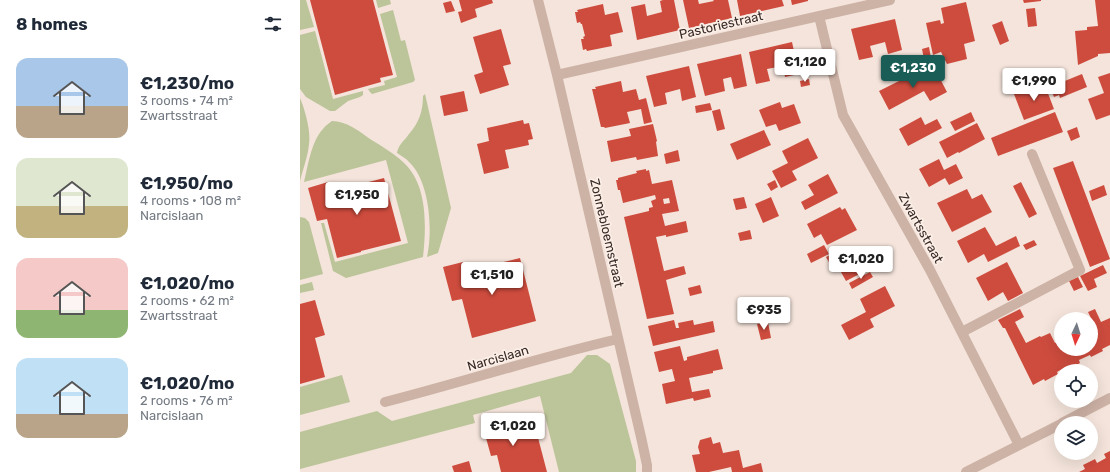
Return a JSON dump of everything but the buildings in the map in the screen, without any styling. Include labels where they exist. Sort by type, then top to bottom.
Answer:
[{"type":"street","name":"Zonnebloemstraat","points":[[538,0],[558,75],[647,465],[647,472]]},
{"type":"street","name":"Pastoriestraat","points":[[558,75],[890,0]]},
{"type":"street","name":"Zwartsstraat","points":[[819,16],[843,115],[926,264],[1019,445]]},
{"type":"street","points":[[962,332],[1080,270],[1032,154]]},
{"type":"street","name":"Narcislaan","points":[[384,402],[618,339]]},
{"type":"street","points":[[1075,416],[1110,398]]},
{"type":"street","points":[[966,472],[1054,427]]},
{"type":"green space","points":[[300,0],[306,0],[314,27],[300,30]]},
{"type":"green space","points":[[376,0],[390,0],[391,4],[378,8]]},
{"type":"green space","points":[[393,10],[401,41],[405,40],[415,80],[413,82],[372,94],[368,89],[385,85],[384,81],[397,77],[380,14]]},
{"type":"green space","points":[[315,31],[333,99],[363,91],[363,95],[348,101],[335,111],[330,111],[306,97],[300,89],[300,35]]},
{"type":"green space","points":[[425,94],[451,208],[438,253],[427,257],[430,234],[426,194],[422,181],[416,170],[406,159],[397,153],[400,145],[418,121],[423,96]]},
{"type":"green space","points":[[300,98],[307,121],[309,139],[308,153],[300,181]]},
{"type":"green space","points":[[332,121],[337,121],[352,127],[385,148],[403,162],[414,175],[419,186],[424,210],[425,234],[423,257],[346,278],[333,271],[321,223],[324,223],[335,262],[408,243],[386,160],[304,182],[310,154],[319,134]]},
{"type":"green space","points":[[300,217],[305,218],[309,222],[323,274],[300,280]]},
{"type":"green space","points":[[312,282],[314,290],[300,293],[300,285]]},
{"type":"green space","points":[[587,355],[597,355],[610,364],[636,461],[636,472],[559,472],[540,396],[473,415],[475,423],[300,469],[300,432],[377,411],[392,421],[571,373]]},
{"type":"green space","points":[[342,375],[350,402],[300,415],[300,387]]}]
